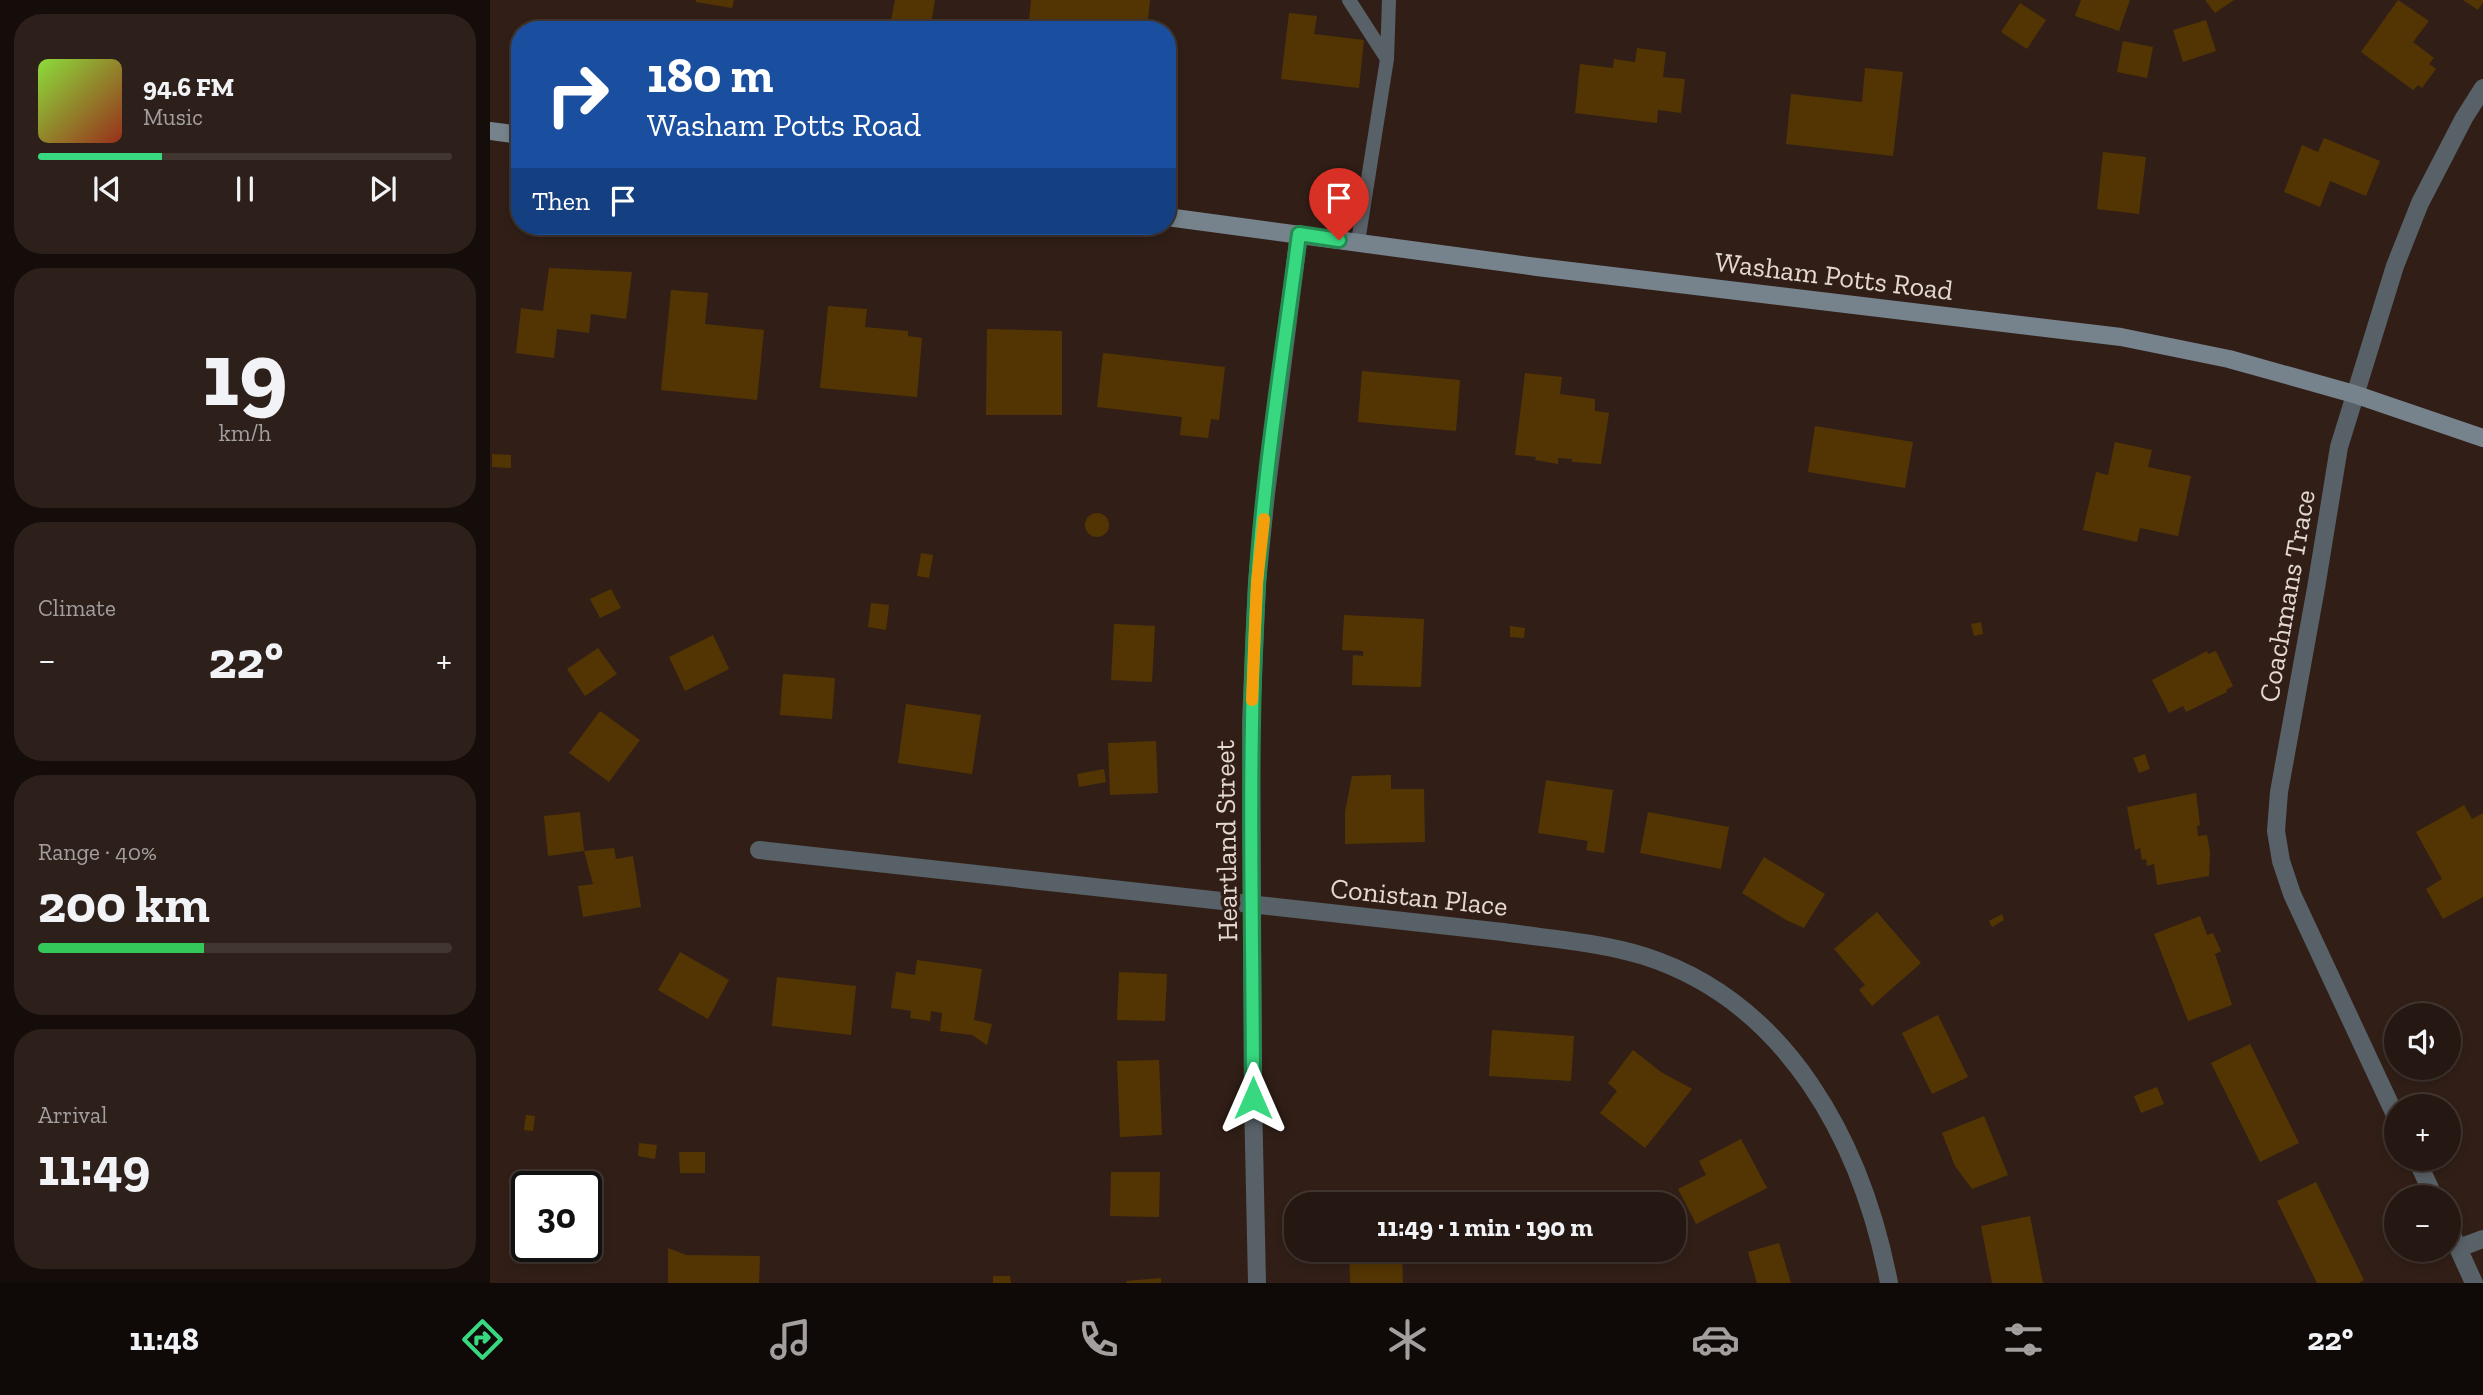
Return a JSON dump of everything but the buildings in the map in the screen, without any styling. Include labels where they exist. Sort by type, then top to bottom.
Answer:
[{"type":"street","name":"Coachmans Trace","points":[[2385,1094],[2292,894],[2281,862],[2276,831],[2278,792],[2339,447],[2354,394],[2395,266],[2420,203],[2464,118],[2483,88]]},
{"type":"street","points":[[490,131],[511,134]]},
{"type":"street","name":"Washam Potts Road","points":[[1176,218],[1537,267],[2121,337],[2229,359],[2354,394],[2483,438]]},
{"type":"street","name":"Heartland Street","points":[[1257,1283],[1251,722],[1257,582],[1299,234]]},
{"type":"street","name":"Conistan Place","points":[[760,850],[1503,932],[1642,955],[1709,986],[1767,1029],[1786,1049],[1819,1095],[1849,1154],[1863,1190],[1889,1283]]},
{"type":"street","points":[[2461,1247],[2483,1239]]},
{"type":"street","points":[[2461,1253],[2474,1283]]},
{"type":"lane","points":[[1349,0],[1387,59]]},
{"type":"lane","points":[[1358,242],[1387,59],[1389,0]]},
{"type":"slow traffic","points":[[1252,700],[1257,582],[1264,519]]},
{"type":"route","points":[[1253,1098],[1251,722],[1257,582],[1299,234],[1339,240]]}]
